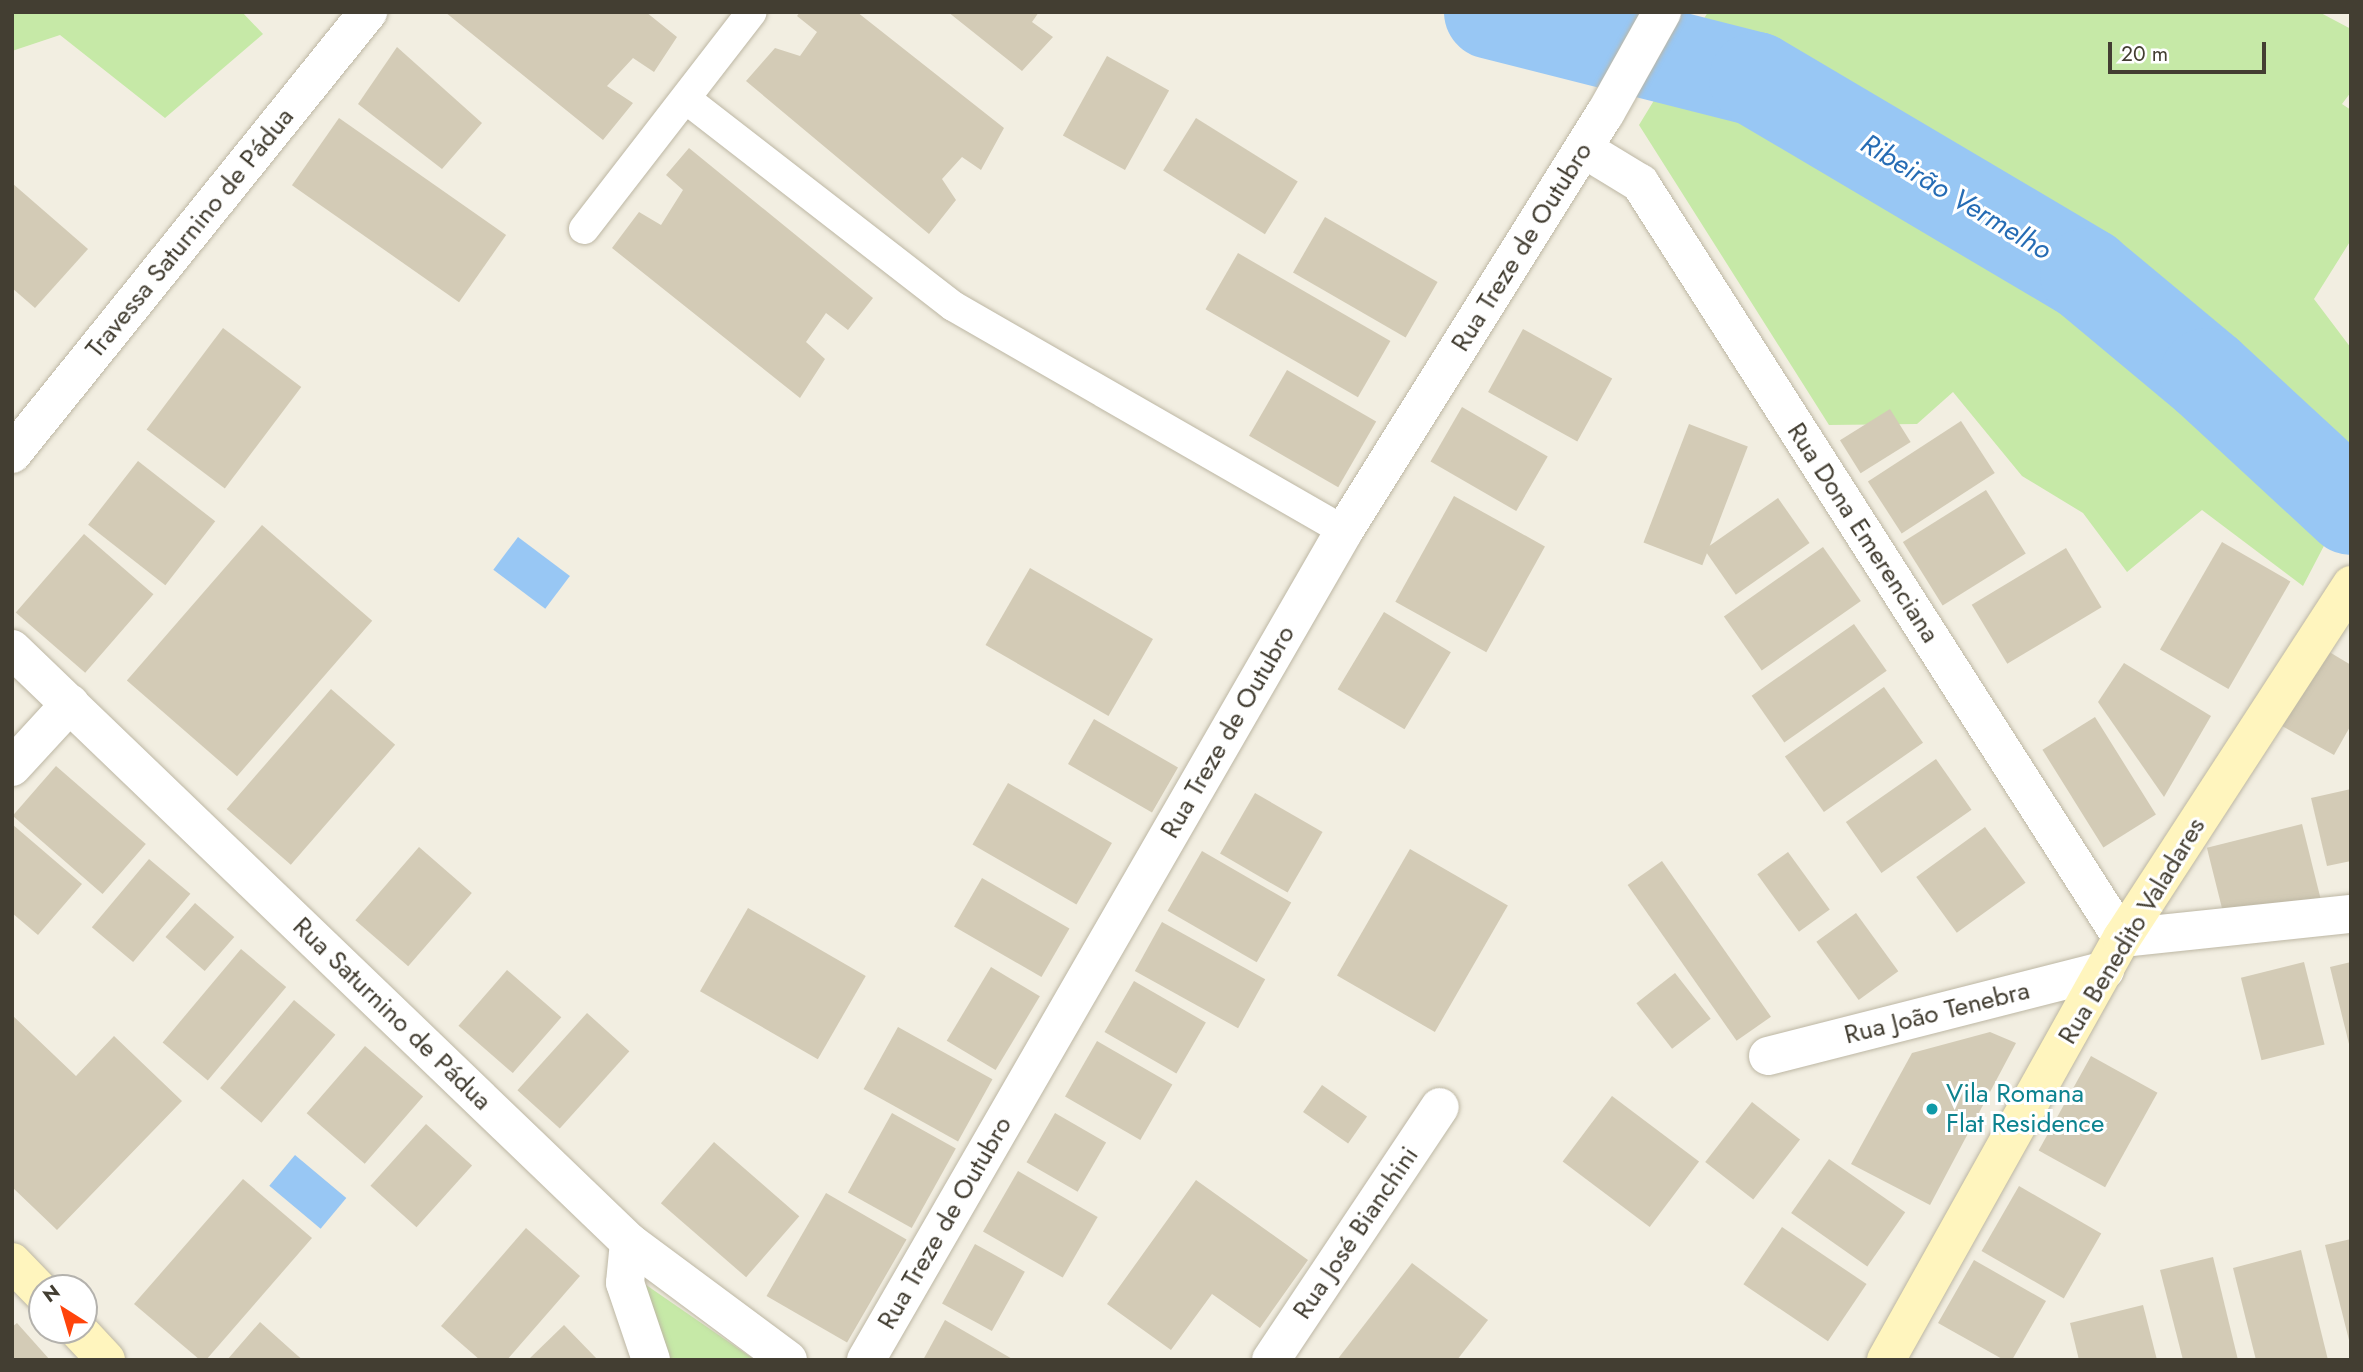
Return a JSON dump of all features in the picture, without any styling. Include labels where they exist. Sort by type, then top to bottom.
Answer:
[{"type":"main road","name":"Rua Benedito Valadares","points":[[1886,1360],[2113,954],[2351,584]]},
{"type":"main road","points":[[12,1262],[28,1279]]},
{"type":"main road","points":[[91,1344],[106,1360]]},
{"type":"street","name":"Travessa Saturnino de Pádua","points":[[12,454],[368,12]]},
{"type":"street","name":"Rua Treze de Outubro","points":[[866,1360],[1344,531],[1584,149],[1662,12]]},
{"type":"street","name":"Rua Dona Emerenciana","points":[[1584,149],[1640,183],[2113,954]]},
{"type":"street","name":"Rua Saturnino de Pádua","points":[[12,649],[629,1242],[788,1360]]},
{"type":"street","points":[[12,767],[70,704]]},
{"type":"street","name":"Rua João Tenebra","points":[[1769,1056],[2113,954],[2351,914]]},
{"type":"street","name":"Rua José Bianchini","points":[[1271,1360],[1440,1107]]},
{"type":"street","points":[[629,1242],[625,1283],[651,1360]]},
{"type":"lane","points":[[584,229],[752,12]]},
{"type":"lane","points":[[686,99],[953,306],[1344,531]]},
{"type":"green space","points":[[12,12],[242,12],[263,34],[165,118],[60,35],[12,51]]},
{"type":"green space","points":[[1708,12],[2319,12],[2351,29],[2351,92],[2342,104],[2351,110],[2351,240],[2314,299],[2351,348],[2351,494],[2303,586],[2202,510],[2127,572],[2083,513],[2022,476],[1953,392],[1917,424],[1829,425],[1639,125]]},
{"type":"green space","points":[[636,1278],[755,1360],[665,1360]]},
{"type":"water","points":[[518,537],[570,576],[545,609],[493,570]]},
{"type":"water","points":[[295,1155],[346,1198],[321,1229],[269,1186]]},
{"type":"building","points":[[445,12],[646,12],[677,37],[654,72],[633,58],[607,86],[633,103],[603,140]]},
{"type":"building","points":[[800,12],[857,12],[1004,128],[981,170],[962,157],[942,179],[956,200],[929,234],[746,81],[775,48],[800,56],[817,32],[797,16]]},
{"type":"building","points":[[948,12],[1039,12],[1032,22],[1053,37],[1022,71]]},
{"type":"building","points":[[397,47],[482,123],[442,169],[358,104]]},
{"type":"building","points":[[1107,56],[1169,90],[1125,170],[1063,136]]},
{"type":"building","points":[[339,118],[506,235],[459,302],[292,185]]},
{"type":"building","points":[[1196,118],[1298,182],[1265,234],[1163,171]]},
{"type":"building","points":[[689,148],[873,298],[848,330],[826,313],[806,342],[825,359],[800,398],[612,248],[639,212],[661,225],[683,190],[666,175]]},
{"type":"building","points":[[12,183],[88,249],[35,308],[12,288]]},
{"type":"building","points":[[1325,217],[1438,282],[1406,337],[1293,272]]},
{"type":"building","points":[[1238,253],[1390,341],[1358,397],[1206,309]]},
{"type":"building","points":[[223,328],[301,387],[225,488],[147,429]]},
{"type":"building","points":[[1523,329],[1612,378],[1577,441],[1488,392]]},
{"type":"building","points":[[1287,370],[1376,422],[1338,487],[1249,436]]},
{"type":"building","points":[[1462,407],[1548,456],[1516,511],[1430,462]]},
{"type":"building","points":[[1890,409],[1911,442],[1861,473],[1840,440]]},
{"type":"building","points":[[1961,421],[1995,473],[1902,533],[1868,481]]},
{"type":"building","points":[[1689,424],[1748,447],[1702,565],[1643,543]]},
{"type":"building","points":[[138,461],[215,521],[165,585],[88,525]]},
{"type":"building","points":[[1986,490],[2026,554],[1943,606],[1903,542]]},
{"type":"building","points":[[1454,496],[1545,546],[1486,652],[1395,602]]},
{"type":"building","points":[[1778,498],[1810,543],[1736,595],[1704,550]]},
{"type":"building","points":[[262,525],[372,621],[237,776],[127,680]]},
{"type":"building","points":[[84,534],[153,594],[85,673],[16,612]]},
{"type":"building","points":[[2222,542],[2290,582],[2228,689],[2160,649]]},
{"type":"building","points":[[1823,547],[1861,601],[1762,670],[1724,616]]},
{"type":"building","points":[[2066,548],[2102,607],[2007,664],[1972,605]]},
{"type":"building","points":[[1030,568],[1153,639],[1108,716],[986,645]]},
{"type":"building","points":[[1384,612],[1451,652],[1405,729],[1338,689]]},
{"type":"building","points":[[1854,624],[1887,671],[1784,742],[1752,696]]},
{"type":"building","points":[[2326,650],[2351,665],[2351,725],[2334,755],[2282,726]]},
{"type":"building","points":[[2124,663],[2211,716],[2164,797],[2098,702]]},
{"type":"building","points":[[1884,687],[1923,743],[1824,812],[1785,756]]},
{"type":"building","points":[[331,689],[395,745],[291,865],[227,809]]},
{"type":"building","points":[[2095,717],[2156,815],[2103,847],[2042,750]]},
{"type":"building","points":[[1094,719],[1178,768],[1152,813],[1068,764]]},
{"type":"building","points":[[1936,759],[1972,810],[1881,873],[1846,822]]},
{"type":"building","points":[[56,766],[146,844],[103,894],[13,816]]},
{"type":"building","points":[[1008,783],[1112,843],[1076,904],[972,844]]},
{"type":"building","points":[[2351,789],[2351,861],[2327,866],[2311,798]]},
{"type":"building","points":[[1255,793],[1323,832],[1288,893],[1220,854]]},
{"type":"building","points":[[12,824],[82,884],[38,935],[12,913]]},
{"type":"building","points":[[2302,824],[2320,898],[2225,921],[2207,848]]},
{"type":"building","points":[[1985,827],[2026,883],[1957,933],[1916,877]]},
{"type":"building","points":[[419,847],[472,893],[408,966],[355,920]]},
{"type":"building","points":[[1410,849],[1508,906],[1435,1032],[1337,975]]},
{"type":"building","points":[[1202,851],[1291,902],[1257,962],[1168,911]]},
{"type":"building","points":[[1788,852],[1830,909],[1799,932],[1757,874]]},
{"type":"building","points":[[149,859],[190,894],[133,962],[92,927]]},
{"type":"building","points":[[1662,861],[1771,1017],[1737,1041],[1628,885]]},
{"type":"building","points":[[982,878],[1069,928],[1041,977],[954,926]]},
{"type":"building","points":[[195,903],[234,937],[205,971],[165,937]]},
{"type":"building","points":[[748,908],[866,976],[818,1059],[700,991]]},
{"type":"building","points":[[1856,913],[1898,971],[1859,1000],[1816,942]]},
{"type":"building","points":[[1162,922],[1265,979],[1238,1028],[1135,971]]},
{"type":"building","points":[[241,949],[286,987],[208,1080],[163,1042]]},
{"type":"building","points":[[2304,962],[2325,1044],[2261,1060],[2241,978]]},
{"type":"building","points":[[2351,962],[2351,1048],[2350,1048],[2330,967]]},
{"type":"building","points":[[991,967],[1040,996],[996,1070],[947,1041]]},
{"type":"building","points":[[507,970],[561,1017],[513,1073],[458,1026]]},
{"type":"building","points":[[1675,973],[1711,1019],[1672,1049],[1636,1003]]},
{"type":"building","points":[[1134,981],[1206,1022],[1176,1074],[1104,1032]]},
{"type":"building","points":[[294,1000],[335,1035],[261,1123],[220,1088]]},
{"type":"building","points":[[587,1013],[629,1051],[560,1128],[517,1090]]},
{"type":"building","points":[[12,1015],[76,1076],[114,1036],[182,1101],[57,1230],[12,1187]]},
{"type":"building","points":[[898,1027],[992,1079],[958,1141],[864,1089]]},
{"type":"building","name":"Vila Romana Flat Residence","points":[[1990,1032],[2016,1043],[1930,1205],[1851,1164],[1912,1053]]},
{"type":"building","points":[[1097,1041],[1172,1084],[1140,1140],[1065,1096]]},
{"type":"building","points":[[365,1046],[423,1097],[365,1164],[307,1113]]},
{"type":"building","points":[[2091,1056],[2157,1093],[2105,1187],[2039,1150]]},
{"type":"building","points":[[1322,1085],[1367,1117],[1348,1144],[1303,1112]]},
{"type":"building","points":[[1612,1096],[1699,1162],[1650,1227],[1563,1161]]},
{"type":"building","points":[[1752,1102],[1800,1140],[1753,1199],[1705,1162]]},
{"type":"building","points":[[892,1113],[956,1148],[912,1228],[848,1193]]},
{"type":"building","points":[[1055,1113],[1106,1142],[1078,1192],[1026,1162]]},
{"type":"building","points":[[426,1124],[472,1165],[417,1227],[370,1186]]},
{"type":"building","points":[[714,1142],[799,1216],[746,1277],[661,1203]]},
{"type":"building","points":[[1829,1159],[1905,1212],[1867,1266],[1791,1213]]},
{"type":"building","points":[[1018,1171],[1098,1217],[1063,1278],[983,1232]]},
{"type":"building","points":[[243,1179],[312,1238],[206,1360],[200,1360],[134,1304]]},
{"type":"building","points":[[1196,1180],[1308,1260],[1260,1328],[1212,1294],[1171,1350],[1107,1304]]},
{"type":"building","points":[[2019,1186],[2101,1233],[2064,1298],[1982,1251]]},
{"type":"building","points":[[826,1193],[907,1240],[847,1343],[766,1296]]},
{"type":"building","points":[[1782,1227],[1867,1284],[1828,1341],[1743,1284]]},
{"type":"building","points":[[526,1228],[580,1276],[507,1360],[480,1360],[441,1326]]},
{"type":"building","points":[[2351,1239],[2351,1344],[2350,1344],[2325,1245]]},
{"type":"building","points":[[975,1244],[1025,1272],[992,1331],[942,1303]]},
{"type":"building","points":[[2301,1250],[2328,1360],[2256,1360],[2233,1268]]},
{"type":"building","points":[[2213,1257],[2238,1360],[2183,1360],[2160,1270]]},
{"type":"building","points":[[1974,1260],[2046,1301],[2012,1360],[2004,1360],[1938,1323]]},
{"type":"building","points":[[1412,1263],[1488,1320],[1457,1360],[1337,1360]]},
{"type":"building","points":[[2143,1305],[2157,1360],[2079,1360],[2070,1323]]},
{"type":"building","points":[[945,1320],[1014,1360],[923,1360]]},
{"type":"building","points":[[260,1322],[298,1356],[303,1360],[227,1360]]},
{"type":"building","points":[[17,1323],[28,1335],[28,1344],[36,1344],[50,1360],[12,1360],[12,1327]]},
{"type":"building","points":[[564,1325],[598,1360],[528,1360]]},
{"type":"waterway","name":"Ribeirão Vermelho","points":[[1491,12],[1756,79],[2087,275],[2207,375],[2351,508]]},
{"type":"place","name":"Vila Romana Flat Residence","points":[[1932,1109]]}]
